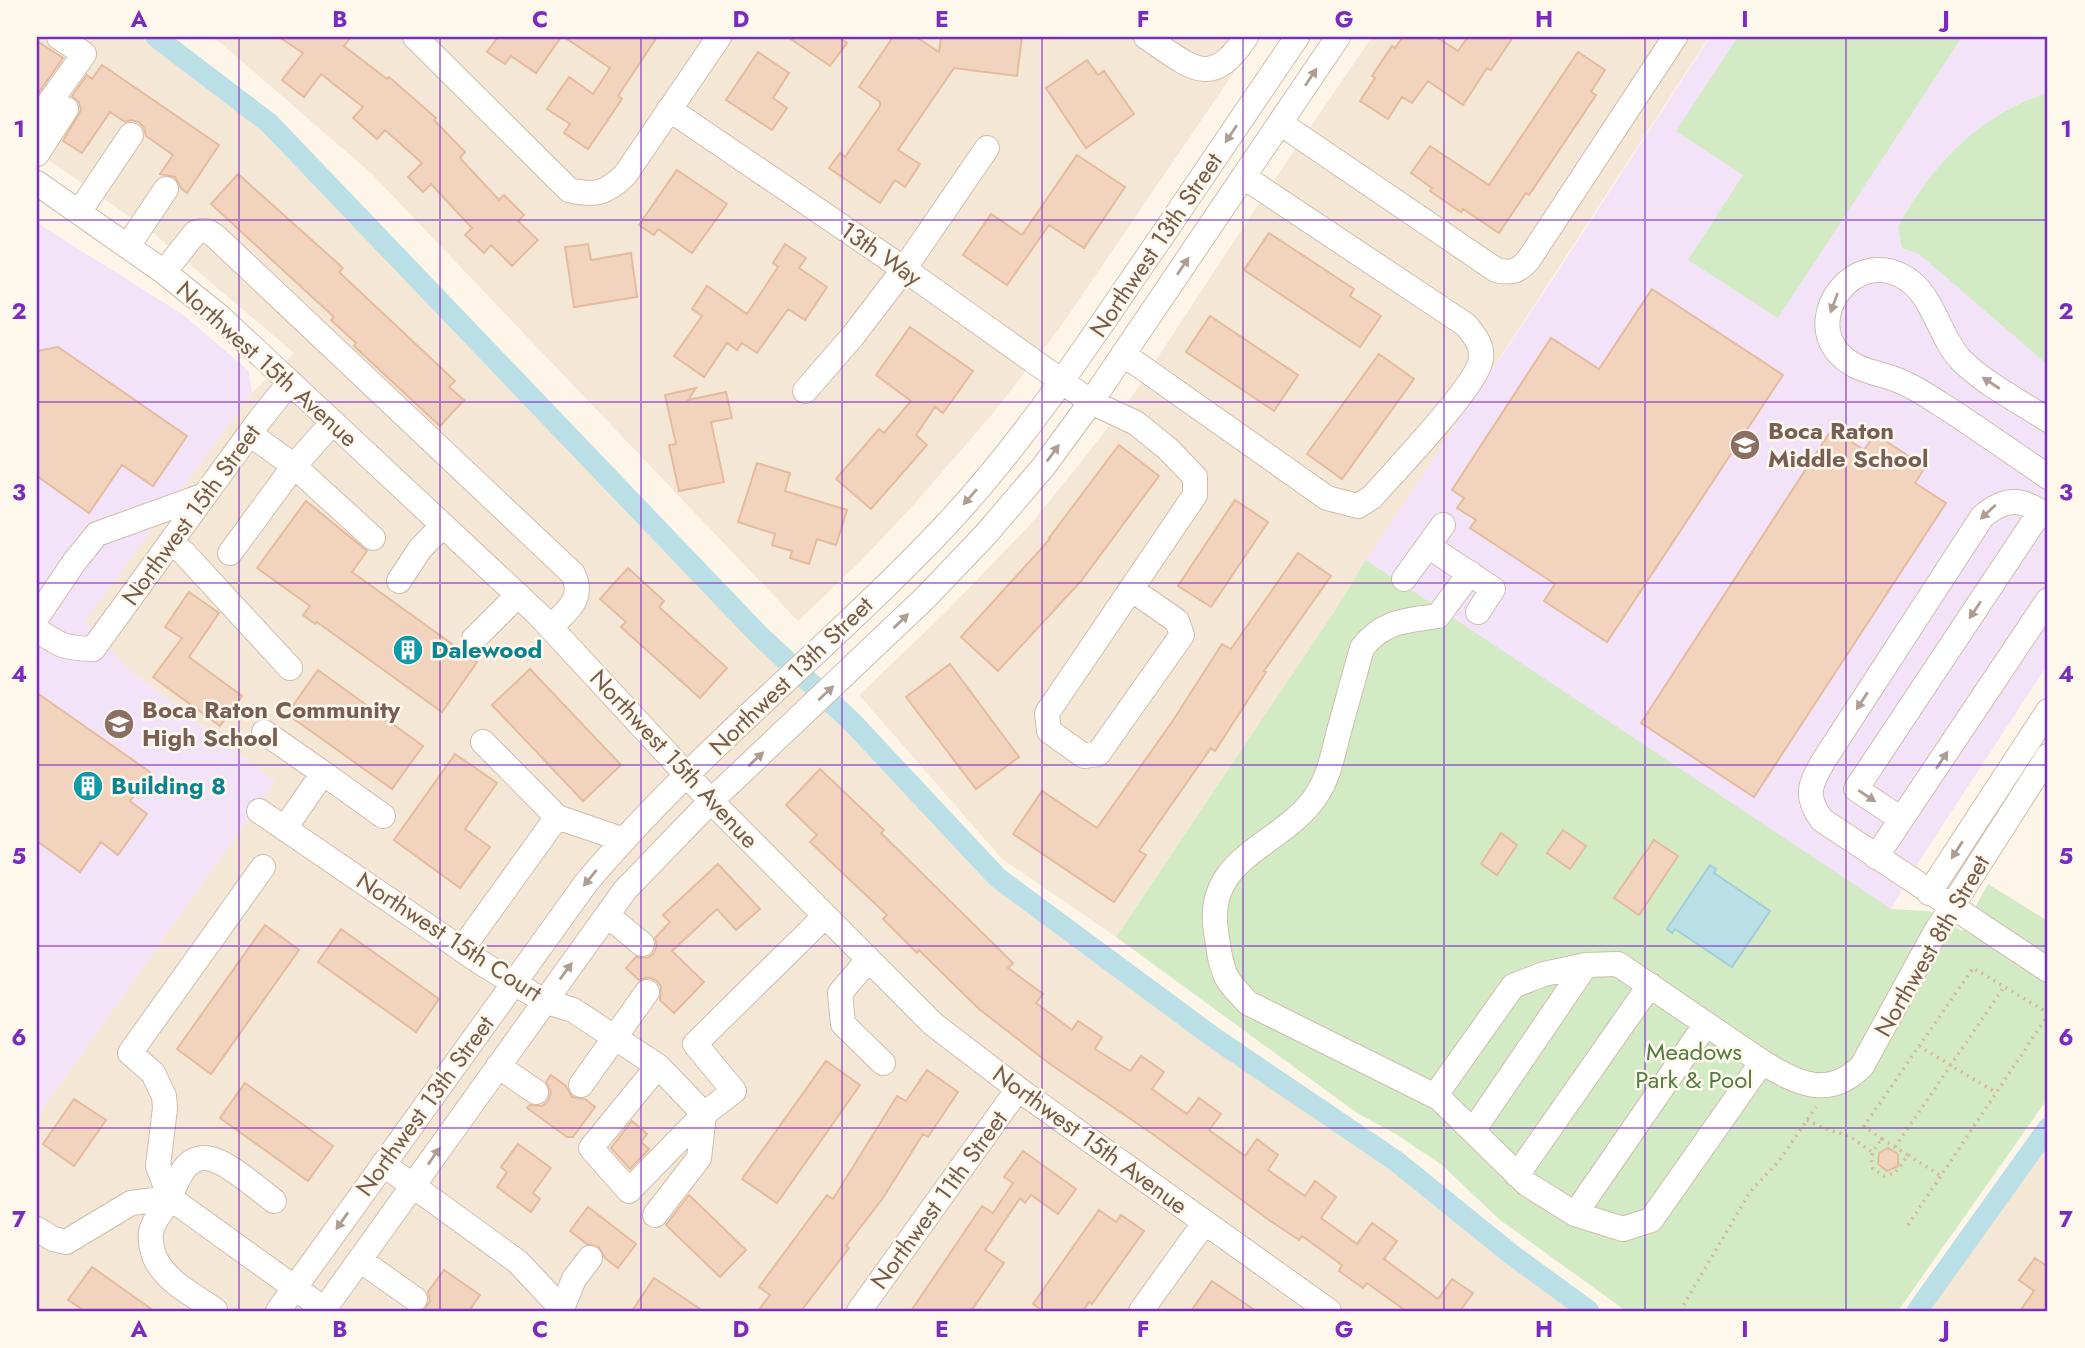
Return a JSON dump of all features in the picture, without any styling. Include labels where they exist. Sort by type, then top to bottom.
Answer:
[{"type":"street","points":[[37,120],[84,54],[59,37]]},
{"type":"street","points":[[415,37],[569,190],[589,194],[610,189],[625,175],[719,37]]},
{"type":"street","points":[[1146,37],[1193,67],[1203,70],[1221,66],[1246,37]]},
{"type":"street","name":"Northwest 13th Street","points":[[278,1311],[586,883],[687,775],[946,524],[995,468],[1063,382],[1297,37]]},
{"type":"street","name":"Northwest 13th Street","points":[[323,1310],[544,1001],[634,881],[711,800],[926,597],[1044,466],[1091,402],[1338,37]]},
{"type":"street","points":[[1280,123],[1496,270],[1508,273],[1520,270],[1529,259],[1675,37]]},
{"type":"street","points":[[37,154],[66,109]]},
{"type":"street","name":"13th Way","points":[[669,109],[904,269],[1091,402],[1136,423],[1168,449],[1195,477],[1195,495],[1131,589],[1047,713],[1049,731],[1084,756],[1098,754],[1182,635],[1177,621],[1131,589]]},
{"type":"street","points":[[79,212],[131,135]]},
{"type":"street","points":[[804,391],[852,337],[904,269],[987,148]]},
{"type":"street","points":[[1123,354],[1327,499],[1358,506],[1372,497],[1470,384],[1481,359],[1478,340],[1466,325],[1244,177]]},
{"type":"street","name":"Northwest 15th Avenue","points":[[37,183],[164,272],[220,317],[334,422],[550,627],[711,800],[933,1024],[1018,1089],[1329,1311]]},
{"type":"street","points":[[128,246],[166,188]]},
{"type":"street","points":[[164,272],[195,233],[208,231],[215,236],[573,574],[578,589],[576,597],[565,613],[550,627]]},
{"type":"street","points":[[2048,420],[1960,360],[1923,296],[1900,275],[1872,269],[1856,275],[1842,285],[1829,318],[1829,336],[1846,360],[1859,369],[1893,378],[1920,391],[2048,477]]},
{"type":"street","name":"Northwest 15th Street","points":[[37,630],[60,645],[93,649],[290,382]]},
{"type":"street","points":[[230,553],[294,466],[334,422]]},
{"type":"street","points":[[250,434],[294,466],[373,538]]},
{"type":"street","points":[[37,617],[97,534],[205,495]]},
{"type":"street","points":[[1901,819],[1856,789],[2044,515],[2029,505],[2015,501],[1997,504],[1982,517],[1813,779],[1810,796],[1814,809],[1822,820],[2048,970]]},
{"type":"street","points":[[399,581],[420,549],[443,525]]},
{"type":"street","points":[[1404,579],[1443,525]]},
{"type":"street","points":[[170,543],[183,552],[290,668]]},
{"type":"street","points":[[1428,546],[1493,589],[1478,612]]},
{"type":"street","points":[[1470,573],[1438,616],[1399,622],[1374,632],[1362,648],[1326,779],[1314,799],[1234,868],[1219,890],[1213,915],[1226,978],[1248,1003],[1435,1096],[1527,1184],[1575,1214],[1623,1229],[1651,1220],[1762,1062]]},
{"type":"street","points":[[474,639],[518,595]]},
{"type":"street","points":[[1876,857],[2048,600]]},
{"type":"street","points":[[1929,893],[2048,711]]},
{"type":"street","points":[[264,732],[383,816]]},
{"type":"street","points":[[483,742],[557,817],[624,840]]},
{"type":"street","name":"Northwest 8th Street","points":[[1824,1086],[1852,1076],[1862,1066],[1951,908],[2048,756]]},
{"type":"street","points":[[285,828],[323,773]]},
{"type":"street","name":"Northwest 15th Court","points":[[259,811],[513,982],[544,1001],[573,1010],[658,1066],[704,1114]]},
{"type":"street","points":[[462,949],[557,817]]},
{"type":"street","points":[[263,867],[130,1053],[153,1073],[164,1096],[158,1166],[170,1198],[323,1310]]},
{"type":"street","points":[[607,915],[642,944]]},
{"type":"street","points":[[658,1066],[591,1148],[629,1191],[704,1114],[734,1091],[695,1044],[825,916]]},
{"type":"street","points":[[868,960],[840,993],[843,1024],[883,1063]]},
{"type":"street","points":[[1435,1096],[1513,986],[1544,974],[1586,965],[1618,964],[1785,1076],[1812,1086],[1824,1086]]},
{"type":"street","points":[[1473,1131],[1586,965]]},
{"type":"street","points":[[1517,1175],[1650,985]]},
{"type":"street","points":[[581,1085],[647,992]]},
{"type":"street","points":[[1575,1214],[1706,1024]]},
{"type":"street","points":[[498,1066],[536,1093]]},
{"type":"street","name":"Northwest 11th Street","points":[[859,1311],[1018,1089]]},
{"type":"street","points":[[655,1215],[699,1158],[704,1114]]},
{"type":"street","points":[[215,1310],[169,1279],[152,1250],[151,1233],[183,1171],[192,1162],[206,1158],[225,1165],[274,1201]]},
{"type":"street","points":[[383,1164],[518,1262],[564,1311],[574,1279],[590,1258]]},
{"type":"street","points":[[37,1229],[53,1239],[66,1242],[131,1203],[170,1198]]},
{"type":"street","points":[[1141,1311],[1205,1222]]},
{"type":"street","points":[[360,1260],[415,1299]]},
{"type":"path","points":[[1908,1225],[2048,1014],[1973,968],[1864,1126],[1941,1175]]},
{"type":"path","points":[[1895,1147],[2004,987]]},
{"type":"path","points":[[1919,1046],[1996,1093]]},
{"type":"path","points":[[1680,1311],[1750,1192],[1779,1161],[1820,1101],[1824,1086]]},
{"type":"path","points":[[1807,1120],[1822,1128],[1849,1136],[1872,1152]]},
{"type":"path","points":[[1882,1139],[1872,1152],[1872,1169],[1884,1176],[1895,1173],[1908,1155]]},
{"type":"shaded area","points":[[37,37],[156,37],[269,123],[758,634],[852,722],[998,878],[1213,1037],[1396,1161],[1511,1254],[1589,1311],[37,1311],[37,1117],[275,781],[127,668],[84,621],[252,393],[294,353],[153,233],[37,152]]},
{"type":"shaded area","points":[[214,37],[1258,37],[1061,326],[994,412],[862,560],[798,621],[371,173]]},
{"type":"shaded area","points":[[1372,37],[1709,37],[1336,609],[1116,937],[1002,859],[859,695],[945,613],[1028,527],[1082,461],[1135,392]]},
{"type":"shaded area","name":"Boca Raton Middle School","points":[[1710,37],[2048,37],[2048,664],[1925,852],[1891,909],[1586,709],[1366,560]]},
{"type":"shaded area","name":"Boca Raton Community High School","points":[[37,223],[182,314],[249,371],[252,393],[85,621],[127,668],[275,781],[37,1117]]},
{"type":"shaded area","points":[[2048,1128],[2048,1311],[1917,1311]]},
{"type":"green space","points":[[1738,37],[1962,37],[1778,318],[1688,260],[1743,175],[1676,131]]},
{"type":"green space","points":[[2048,93],[2048,365],[1919,254],[1902,248],[1898,227],[1911,204],[1942,163],[1979,128],[2023,102]]},
{"type":"green space","name":"Meadows Park & Pool","points":[[1366,560],[1891,909],[1929,911],[1962,931],[1988,884],[2048,921],[2048,1098],[1898,1311],[1626,1311],[1500,1220],[1442,1165],[1394,1133],[1357,1113],[1116,937]]},
{"type":"water","points":[[1710,865],[1716,869],[1714,873],[1770,911],[1732,967],[1675,929],[1672,933],[1667,929]]},
{"type":"building","points":[[279,37],[351,37],[344,46],[387,79],[389,77],[436,118],[434,120],[465,152],[460,158],[499,200],[504,195],[524,215],[518,221],[538,240],[512,266],[491,245],[484,253],[465,235],[472,228],[431,184],[423,192],[408,177],[422,163],[385,130],[377,139],[353,118],[363,107],[321,74],[304,97],[282,80],[303,53]]},
{"type":"building","points":[[498,37],[561,37],[536,73],[511,56],[505,64],[487,52]]},
{"type":"building","points":[[564,37],[657,37],[618,96],[622,99],[588,149],[564,133],[570,124],[547,109],[569,77],[593,94],[610,68]]},
{"type":"building","points":[[788,37],[838,37],[847,43],[830,66]]},
{"type":"building","points":[[893,37],[916,37],[939,52],[941,37],[1022,37],[1017,76],[954,68],[898,150],[920,164],[905,187],[895,180],[880,203],[829,168],[840,153],[845,157],[880,106],[880,102],[859,87]]},
{"type":"building","points":[[1403,37],[1436,37],[1458,51],[1468,37],[1513,37],[1491,70],[1487,68],[1463,105],[1428,81],[1412,103],[1402,97],[1388,119],[1360,101],[1375,78],[1372,76],[1392,46],[1395,48]]},
{"type":"building","points":[[37,41],[63,58],[37,95]]},
{"type":"building","points":[[758,52],[789,73],[773,98],[787,108],[772,130],[726,100]]},
{"type":"building","points":[[1578,52],[1605,70],[1591,92],[1596,95],[1529,195],[1526,193],[1499,233],[1430,191],[1432,188],[1411,173],[1430,146],[1489,185]]},
{"type":"building","points":[[1087,60],[1098,75],[1104,71],[1134,114],[1086,148],[1046,88]]},
{"type":"building","points":[[102,65],[219,145],[187,193],[175,177],[160,174],[173,155],[146,136],[139,122],[125,122],[110,112],[82,153],[63,141],[81,110],[79,102],[72,96],[87,75],[92,79]]},
{"type":"building","points":[[1077,155],[1125,187],[1084,248],[1049,225],[1007,285],[963,255],[991,214],[1022,235]]},
{"type":"building","points":[[677,170],[727,204],[692,253],[658,229],[654,235],[639,225]]},
{"type":"building","points":[[238,174],[343,268],[339,272],[455,381],[449,387],[464,400],[440,426],[354,346],[356,343],[331,320],[334,317],[211,204]]},
{"type":"building","points":[[1269,233],[1354,289],[1350,296],[1381,316],[1360,347],[1244,270]]},
{"type":"building","points":[[588,244],[591,260],[631,253],[637,297],[574,307],[565,247]]},
{"type":"building","points":[[785,244],[806,258],[799,268],[827,287],[805,320],[788,309],[757,353],[742,343],[737,350],[727,343],[704,377],[674,356],[702,316],[692,309],[707,286],[747,314],[778,267],[773,263]]},
{"type":"building","points":[[1652,289],[1783,375],[1607,642],[1544,601],[1555,584],[1470,528],[1476,520],[1457,508],[1464,498],[1452,490],[1551,338],[1599,369]]},
{"type":"building","points":[[1210,316],[1298,375],[1274,411],[1186,352]]},
{"type":"building","points":[[910,327],[973,371],[943,413],[935,407],[916,435],[927,445],[871,509],[836,479],[879,429],[884,433],[911,401],[876,375]]},
{"type":"building","points":[[58,347],[187,436],[153,486],[122,465],[89,513],[37,476],[37,351]]},
{"type":"building","points":[[1379,354],[1414,379],[1342,479],[1307,454]]},
{"type":"building","points":[[696,388],[688,400],[726,392],[732,418],[711,422],[724,482],[679,491],[669,445],[676,444],[665,395]]},
{"type":"building","points":[[1832,429],[1864,450],[1875,434],[1925,467],[1915,483],[1946,503],[1754,797],[1641,723]]},
{"type":"building","points":[[1119,445],[1159,476],[1081,581],[998,671],[961,637],[1050,539]]},
{"type":"building","points":[[757,463],[790,473],[785,491],[847,510],[836,545],[817,539],[809,564],[790,558],[792,551],[772,545],[775,534],[738,522]]},
{"type":"building","points":[[1235,500],[1268,522],[1211,607],[1178,586]]},
{"type":"building","points":[[306,501],[367,551],[352,572],[477,662],[442,712],[317,622],[315,624],[303,615],[310,606],[257,568]]},
{"type":"building","points":[[1298,553],[1331,576],[1264,671],[1266,672],[1215,751],[1211,748],[1139,851],[1146,855],[1114,902],[1013,834],[1042,791],[1097,828],[1172,722],[1222,644],[1231,649]]},
{"type":"building","points":[[628,568],[664,601],[659,607],[727,668],[700,698],[621,627],[626,622],[600,599]]},
{"type":"building","points":[[189,592],[219,613],[189,657],[242,696],[220,726],[153,677],[182,638],[165,627]]},
{"type":"building","points":[[950,664],[1019,757],[976,789],[906,697]]},
{"type":"building","points":[[530,669],[621,765],[583,801],[492,705]]},
{"type":"building","points":[[318,670],[423,746],[392,789],[287,714]]},
{"type":"building","name":"Building 8","points":[[37,693],[150,772],[130,801],[147,814],[118,855],[101,842],[80,872],[37,841]]},
{"type":"building","points":[[455,754],[497,783],[465,829],[490,847],[460,888],[394,840]]},
{"type":"building","points":[[820,769],[884,830],[881,833],[1013,963],[1008,968],[1043,994],[1036,1003],[1072,1030],[1078,1021],[1102,1037],[1095,1049],[1130,1071],[1141,1056],[1164,1072],[1152,1089],[1187,1114],[1199,1098],[1221,1114],[1209,1130],[1245,1156],[1257,1139],[1278,1155],[1268,1170],[1305,1196],[1315,1181],[1336,1197],[1321,1218],[1357,1244],[1372,1223],[1397,1241],[1384,1259],[1438,1299],[1452,1279],[1473,1293],[1460,1311],[1406,1311],[1367,1283],[1363,1288],[1339,1271],[1342,1265],[1302,1236],[1299,1240],[1269,1220],[1154,1135],[1050,1064],[979,1009],[919,950],[917,953],[883,919],[887,915],[810,842],[817,835],[786,805]]},
{"type":"building","points":[[1563,830],[1586,846],[1570,869],[1547,853]]},
{"type":"building","points":[[1501,833],[1517,845],[1497,875],[1481,864]]},
{"type":"building","points":[[1654,840],[1678,856],[1639,915],[1614,898]]},
{"type":"building","points":[[718,864],[760,909],[736,930],[717,909],[672,951],[704,982],[674,1013],[660,1000],[661,986],[656,980],[648,977],[639,980],[626,968],[636,957],[647,958],[653,954],[657,946],[655,938],[670,922],[663,915]]},
{"type":"building","points":[[265,925],[299,950],[211,1074],[177,1049]]},
{"type":"building","points":[[341,929],[439,999],[416,1032],[318,962]]},
{"type":"building","points":[[826,1061],[860,1085],[777,1203],[742,1179]]},
{"type":"building","points":[[927,1070],[958,1092],[928,1137],[923,1134],[883,1198],[846,1246],[849,1248],[801,1311],[758,1311],[770,1295],[759,1287],[827,1195],[833,1199],[897,1096],[906,1101]]},
{"type":"building","points":[[551,1075],[566,1086],[572,1097],[585,1099],[595,1107],[573,1137],[567,1137],[527,1108],[530,1105],[542,1106],[548,1101],[551,1092],[546,1082]]},
{"type":"building","points":[[245,1083],[333,1146],[308,1181],[220,1118]]},
{"type":"building","points":[[74,1099],[106,1120],[74,1166],[43,1144]]},
{"type":"building","points":[[632,1121],[647,1134],[641,1142],[649,1149],[630,1169],[611,1148]]},
{"type":"building","points":[[518,1144],[551,1168],[533,1193],[540,1199],[531,1212],[497,1187],[507,1172],[501,1167]]},
{"type":"building","points":[[1888,1148],[1898,1154],[1898,1166],[1887,1171],[1878,1164],[1879,1153]]},
{"type":"building","points":[[1023,1151],[1076,1189],[1058,1214],[1031,1195],[1025,1203],[1020,1198],[985,1250],[1004,1263],[971,1311],[911,1311],[982,1206],[993,1213],[1013,1183],[1004,1177]]},
{"type":"building","points":[[689,1195],[746,1250],[720,1277],[666,1225]]},
{"type":"building","points":[[588,1207],[636,1244],[618,1268],[605,1258],[599,1247],[587,1244],[570,1231]]},
{"type":"building","points":[[1099,1210],[1116,1222],[1121,1215],[1144,1231],[1092,1304],[1089,1302],[1083,1311],[1043,1311],[1033,1304]]},
{"type":"building","points":[[2035,1258],[2048,1267],[2048,1311],[2020,1311],[2034,1291],[2019,1280]]},
{"type":"building","points":[[92,1267],[154,1311],[85,1311],[68,1300]]},
{"type":"building","points":[[444,1270],[480,1295],[469,1311],[423,1311],[430,1301],[428,1292]]},
{"type":"building","points":[[654,1278],[703,1311],[632,1311]]},
{"type":"building","points":[[1212,1281],[1256,1311],[1191,1311]]},
{"type":"waterway","points":[[156,37],[269,123],[758,634],[852,722],[998,878],[1213,1037],[1396,1161],[1511,1254],[1589,1311]]},
{"type":"waterway","points":[[1917,1311],[2048,1128]]},
{"type":"place","name":"Boca Raton Middle School","points":[[1745,445]]},
{"type":"place","name":"Dalewood","points":[[408,650]]},
{"type":"place","name":"Boca Raton Community High School","points":[[119,724]]},
{"type":"place","name":"Building 8","points":[[88,786]]}]
